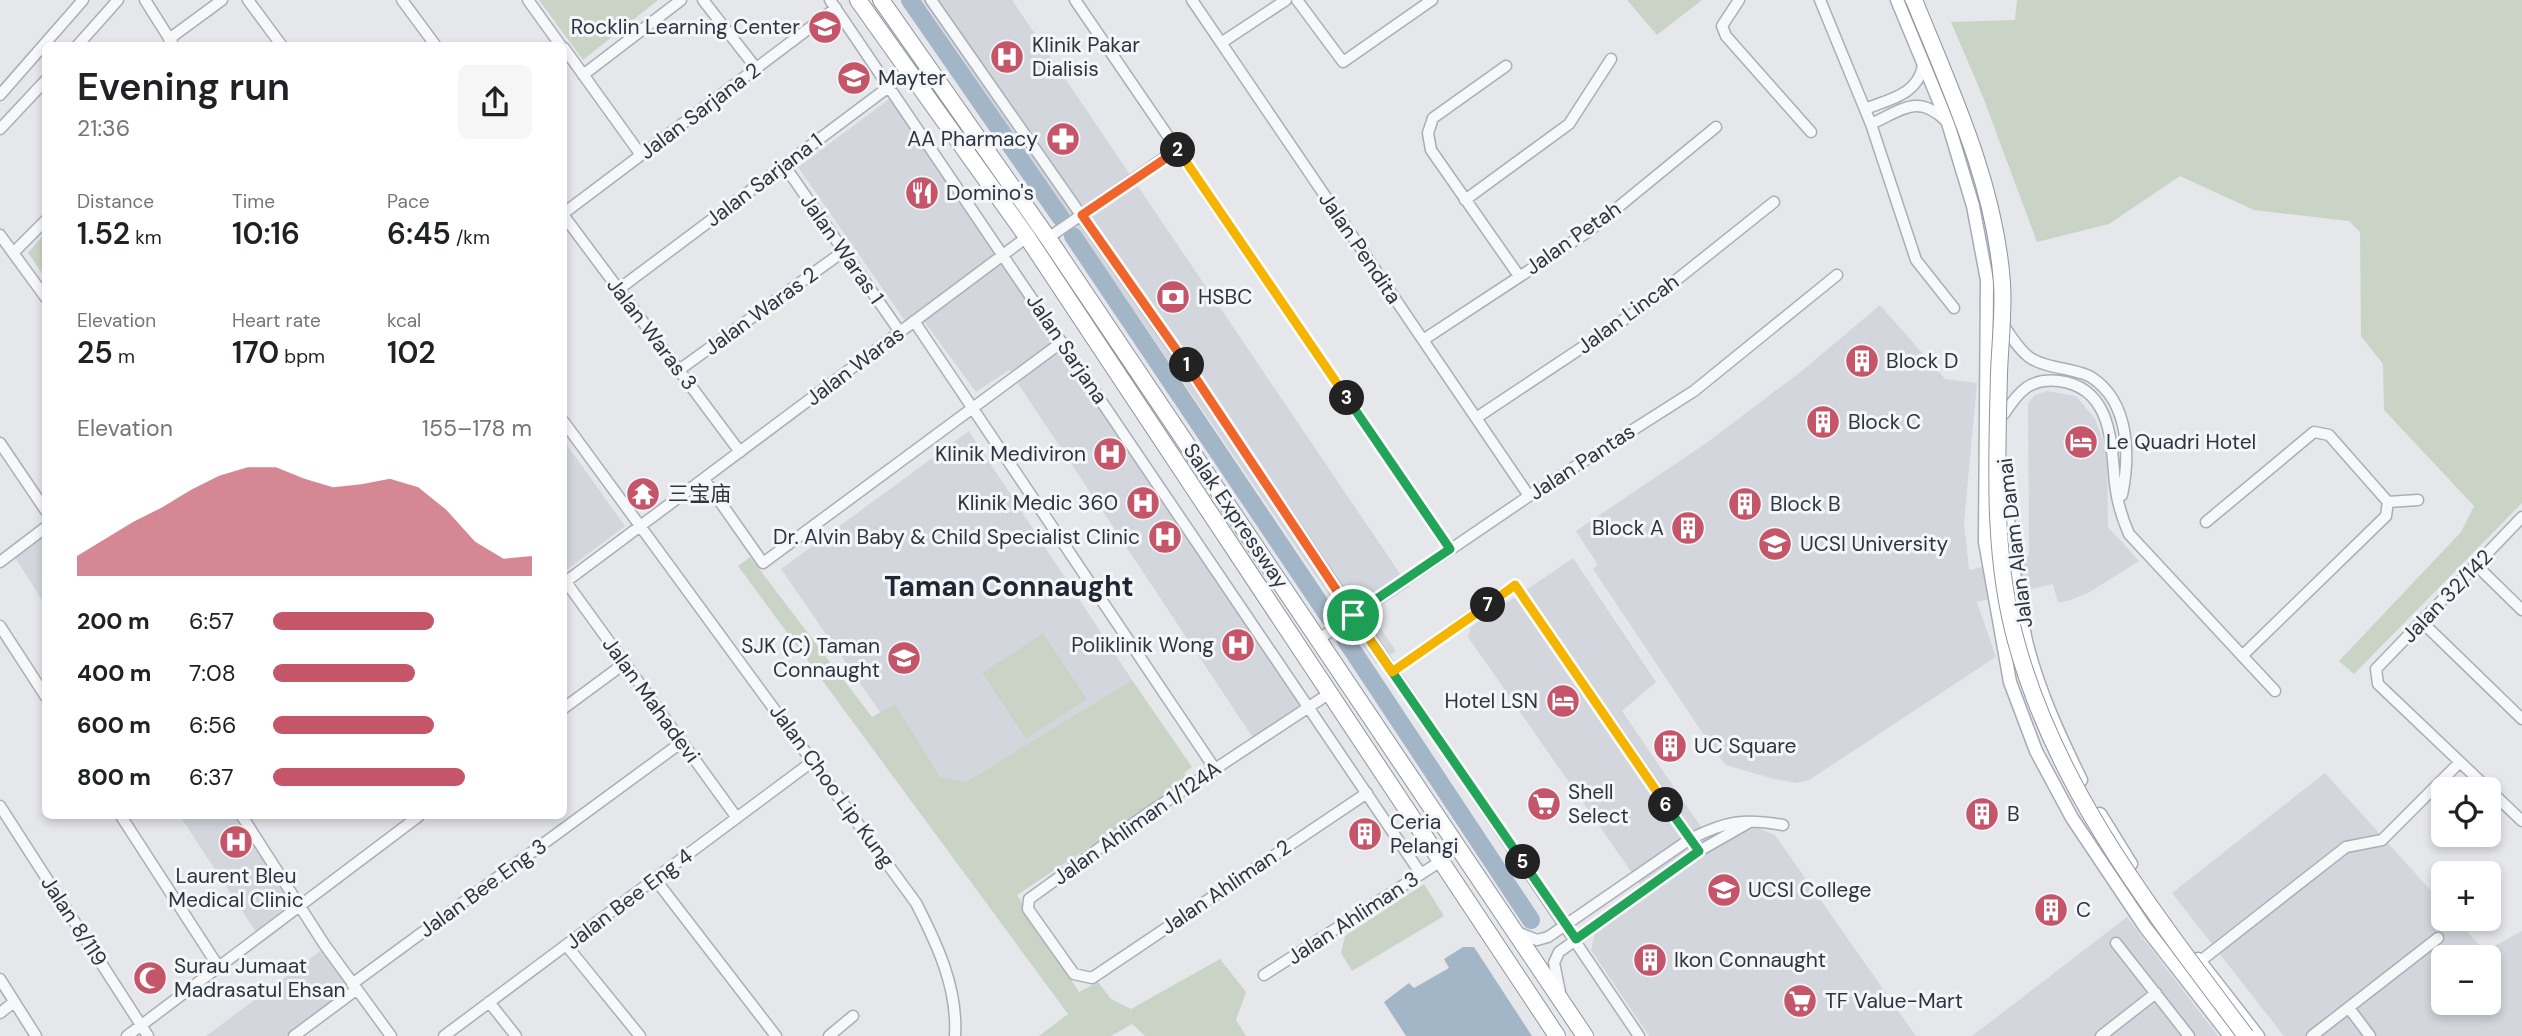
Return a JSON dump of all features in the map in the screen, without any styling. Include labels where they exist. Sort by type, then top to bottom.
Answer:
[{"type":"highway","name":"Salak Expressway","points":[[858,0],[1027,237],[1557,1036]]},
{"type":"highway","name":"Salak Expressway","points":[[881,0],[1048,239],[1585,1036]]},
{"type":"highway","points":[[1912,0],[1958,118],[1984,197],[1999,285],[1995,546],[2012,642],[2038,715],[2076,799],[2144,906],[2240,1036]]},
{"type":"highway","points":[[1912,0],[1961,117],[1987,195],[2002,284],[1997,446],[1999,545],[2015,640],[2040,713],[2079,797],[2148,904],[2246,1036]]},
{"type":"main road","name":"Jalan Alam Damai","points":[[1897,0],[1948,123],[1973,206],[1987,280],[1984,542],[2010,682],[2036,751],[2072,818],[2145,927],[2230,1036]]},
{"type":"main road","name":"Jalan Alam Damai","points":[[1912,0],[1979,150],[1993,197],[2007,291],[2004,473],[2028,647],[2057,732],[2093,803],[2153,900],[2258,1036]]},
{"type":"street","points":[[46,42],[83,0]]},
{"type":"street","points":[[81,42],[118,0]]},
{"type":"street","points":[[145,0],[171,42],[222,0]]},
{"type":"street","points":[[248,0],[279,42]]},
{"type":"street","points":[[402,0],[433,42]]},
{"type":"street","points":[[528,0],[558,42]]},
{"type":"street","points":[[583,75],[681,0]]},
{"type":"street","points":[[703,0],[756,68]]},
{"type":"street","points":[[931,0],[1082,215],[1567,925],[1639,1036]]},
{"type":"street","points":[[1075,0],[1450,549]]},
{"type":"street","name":"Jalan Pendita","points":[[1192,0],[1529,496]]},
{"type":"street","points":[[1221,43],[1286,0]]},
{"type":"street","points":[[1297,0],[1343,62],[1432,0]]},
{"type":"street","points":[[1739,0],[1722,26],[1726,36],[1811,132]]},
{"type":"street","points":[[1820,0],[1871,124],[1916,260],[1954,307]]},
{"type":"street","name":"Jalan Sarjana 2","points":[[567,213],[756,68],[833,4]]},
{"type":"street","name":"Jalan Sarjana","points":[[833,4],[1421,874]]},
{"type":"street","points":[[0,95],[42,47]]},
{"type":"street","points":[[567,54],[641,155]]},
{"type":"street","points":[[1465,200],[1569,124],[1611,59]]},
{"type":"street","points":[[1506,66],[1433,118],[1429,125],[1431,150],[1519,276]]},
{"type":"street","points":[[1865,108],[1909,91],[1920,78],[1923,66]]},
{"type":"street","name":"Jalan Sarjana 1","points":[[619,289],[910,71]]},
{"type":"street","points":[[0,129],[42,84]]},
{"type":"street","points":[[1871,124],[1916,104],[1935,111],[1948,123]]},
{"type":"street","name":"Jalan Petah","points":[[1423,340],[1589,231],[1716,127]]},
{"type":"street","points":[[1048,239],[1177,149]]},
{"type":"street","name":"Jalan Waras 1","points":[[784,166],[900,332]]},
{"type":"street","name":"Jalan Lincah","points":[[1476,418],[1640,309],[1774,202]]},
{"type":"street","name":"Jalan Waras 3","points":[[567,219],[740,452]]},
{"type":"street","points":[[13,253],[42,224]]},
{"type":"street","points":[[0,234],[42,289]]},
{"type":"street","name":"Jalan Waras","points":[[567,581],[1027,237]]},
{"type":"street","name":"Jalan Waras 2","points":[[679,370],[844,251]]},
{"type":"street","name":"Jalan Pantas","points":[[1319,639],[1529,496],[1694,391],[1837,275]]},
{"type":"street","points":[[914,321],[1215,769]]},
{"type":"street","points":[[2006,329],[2027,358],[2038,364],[2090,377],[2103,388],[2122,425],[2127,460],[2120,502]]},
{"type":"street","points":[[704,479],[763,563],[1062,342]]},
{"type":"street","points":[[2004,414],[2021,390],[2043,380],[2076,383],[2090,394],[2109,429],[2121,516],[2137,546],[2275,691]]},
{"type":"street","points":[[2101,410],[2113,404]]},
{"type":"street","points":[[2109,429],[2122,425]]},
{"type":"street","name":"Jalan Choo Lip Kung","points":[[567,426],[907,890],[931,932],[950,986],[955,1036]]},
{"type":"street","points":[[2206,522],[2314,432],[2329,435],[2389,502]]},
{"type":"street","points":[[0,443],[42,505]]},
{"type":"street","points":[[2389,502],[2418,500]]},
{"type":"street","points":[[2242,656],[2386,516],[2389,502]]},
{"type":"street","name":"Jalan 32/142","points":[[2460,762],[2378,684],[2376,669],[2522,517]]},
{"type":"street","points":[[0,562],[42,530]]},
{"type":"street","points":[[2476,565],[2522,610]]},
{"type":"street","name":"Jalan Mahadevi","points":[[567,585],[737,818]]},
{"type":"street","points":[[1392,672],[1515,585],[1699,851]]},
{"type":"street","points":[[2422,622],[2522,719]]},
{"type":"street","points":[[0,626],[42,691]]},
{"type":"street","points":[[567,706],[625,663]]},
{"type":"street","name":"Jalan Ahliman 1/124A","points":[[1084,978],[1074,974],[1028,909],[1029,899],[1215,769],[1330,693]]},
{"type":"street","name":"Jalan Bee Eng 3","points":[[294,1036],[354,987],[682,742]]},
{"type":"street","name":"Jalan Bee Eng 4","points":[[444,1036],[813,761]]},
{"type":"street","points":[[2183,975],[2346,847],[2382,840],[2460,762],[2522,821]]},
{"type":"street","name":"Jalan Ahliman 2","points":[[1084,978],[1091,978],[1367,793]]},
{"type":"street","name":"Jalan 8/119","points":[[0,806],[148,1036]]},
{"type":"street","points":[[123,819],[218,966]]},
{"type":"street","points":[[246,819],[298,905],[391,1036]]},
{"type":"street","points":[[127,1036],[415,819]]},
{"type":"street","points":[[1563,1003],[1554,963],[1559,952],[1699,851],[1754,820]]},
{"type":"street","points":[[1514,930],[1537,940],[1548,937],[1690,839],[1715,827],[1754,820],[1783,825]]},
{"type":"street","name":"Jalan Ahliman 3","points":[[1265,975],[1441,861]]},
{"type":"street","points":[[655,879],[776,1036]]},
{"type":"street","points":[[2312,1036],[2438,938]]},
{"type":"street","points":[[2116,943],[2189,1036]]},
{"type":"street","points":[[566,945],[640,1036]]},
{"type":"street","points":[[0,979],[36,1036]]},
{"type":"street","points":[[2101,1036],[2156,993]]},
{"type":"street","points":[[0,1013],[14,1002]]},
{"type":"street","points":[[489,1002],[516,1036]]},
{"type":"street","points":[[2349,1008],[2370,1036]]},
{"type":"street","points":[[829,1036],[853,1016]]},
{"type":"shaded area","points":[[922,0],[1012,0],[1409,587],[1370,613],[1396,651],[1376,664]]},
{"type":"shaded area","points":[[892,97],[1313,709],[1257,744],[1009,370],[976,392],[918,313],[905,321],[798,167]]},
{"type":"shaded area","name":"UCSI University","points":[[1880,305],[1945,379],[1977,383],[1964,523],[1969,570],[2029,556],[2028,403],[2035,395],[2047,391],[2076,396],[2095,419],[2107,450],[2108,527],[2139,561],[2088,593],[2070,600],[2058,603],[2053,584],[1977,602],[1996,657],[1809,780],[1796,783],[1774,779],[1726,765],[1716,753],[1593,569],[1598,565],[1576,531],[1709,441],[1803,370]]},
{"type":"shaded area","points":[[969,431],[1132,680],[940,799],[781,569]]},
{"type":"shaded area","points":[[567,445],[625,526],[567,570]]},
{"type":"shaded area","points":[[42,534],[42,600],[14,556]]},
{"type":"shaded area","points":[[1573,558],[1656,682],[1622,711],[1714,846],[1756,827],[1775,835],[1916,1036],[1649,1036],[1591,950],[1595,933],[1648,896],[1468,637],[1471,627]]},
{"type":"shaded area","points":[[2325,773],[2431,891],[2431,931],[2467,931],[2480,945],[2431,945],[2431,1015],[2501,1015],[2501,945],[2496,945],[2522,931],[2522,1036],[2284,1036],[2172,893]]},
{"type":"shaded area","points":[[182,819],[240,819],[293,903],[256,932]]},
{"type":"shaded area","points":[[2127,917],[2218,1036],[1972,1036]]},
{"type":"shaded area","points":[[323,949],[351,989],[288,1036],[206,1036]]},
{"type":"green space","points":[[539,0],[658,0],[583,60]]},
{"type":"green space","points":[[1627,0],[1702,0],[1657,35]]},
{"type":"green space","points":[[2017,0],[2522,0],[2522,503],[2354,674],[2339,661],[2461,532],[2474,506],[2384,410],[2383,364],[2361,336],[2360,232],[2349,221],[2254,210],[2180,176],[2109,224],[2037,242],[1983,97],[1951,22],[2015,20]]},
{"type":"green space","points":[[42,237],[42,273],[28,253]]},
{"type":"green space","points":[[750,557],[872,717],[895,704],[940,777],[966,782],[1132,680],[1192,767],[1184,773],[1190,780],[1017,895],[1079,992],[1098,982],[1111,999],[1131,1009],[1220,959],[1246,992],[1236,1020],[1246,1036],[1145,1036],[1132,1024],[1111,1036],[1039,1036],[1068,1014],[738,566]]},
{"type":"green space","points":[[1043,633],[1087,699],[1026,739],[982,673]]},
{"type":"green space","points":[[1424,884],[1444,916],[1352,971],[1341,953],[1345,936]]},
{"type":"water","points":[[1463,947],[1474,947],[1532,1036],[1406,1036],[1384,1002],[1409,983],[1414,988],[1449,968],[1444,959]]},
{"type":"waterway","points":[[910,0],[1061,218]]},
{"type":"waterway","points":[[1073,236],[1329,617]]},
{"type":"waterway","points":[[1345,639],[1531,920]]},
{"type":"place","name":"Rocklin Learning Center","points":[[825,27]]},
{"type":"place","name":"Klinik Pakar Dialisis","points":[[1007,57]]},
{"type":"place","name":"Mayter","points":[[854,78]]},
{"type":"place","name":"AA Pharmacy","points":[[1063,139]]},
{"type":"place","name":"Domino's","points":[[922,193]]},
{"type":"place","name":"HSBC","points":[[1173,297]]},
{"type":"place","name":"Block D","points":[[1862,361]]},
{"type":"place","name":"Block C","points":[[1823,422]]},
{"type":"place","name":"Le Quadri Hotel","points":[[2081,442]]},
{"type":"place","name":"Klinik Mediviron","points":[[1110,454]]},
{"type":"place","name":"三宝庙","points":[[643,494]]},
{"type":"place","name":"Klinik Medic 360","points":[[1143,503]]},
{"type":"place","name":"Block B","points":[[1745,504]]},
{"type":"place","name":"Block A","points":[[1688,528]]},
{"type":"place","name":"Dr. Alvin Baby & Child Specialist Clinic","points":[[1165,537]]},
{"type":"place","name":"UCSI University","points":[[1775,544]]},
{"type":"place","name":"Poliklinik Wong","points":[[1238,645]]},
{"type":"place","name":"SJK (C) Taman Connaught","points":[[904,658]]},
{"type":"place","name":"Hotel LSN","points":[[1563,701]]},
{"type":"place","name":"UC Square","points":[[1670,746]]},
{"type":"place","name":"Shell Select","points":[[1544,804]]},
{"type":"place","name":"B","points":[[1982,814]]},
{"type":"place","name":"Ceria Pelangi","points":[[1365,834]]},
{"type":"place","name":"Laurent Bleu Medical Clinic","points":[[236,842]]},
{"type":"place","name":"UCSI College","points":[[1724,890]]},
{"type":"place","name":"C","points":[[2051,910]]},
{"type":"place","name":"Ikon Connaught","points":[[1650,960]]},
{"type":"place","name":"Surau Jumaat Madrasatul Ehsan","points":[[150,978]]},
{"type":"place","name":"TF Value-Mart","points":[[1800,1001]]},
{"type":"district","name":"Taman Connaught","points":[[1009,586]]},
{"type":"route","points":[[1353,615],[1082,215],[1177,149],[1450,549],[1353,615],[1413,702],[1576,939],[1699,851],[1515,585],[1392,672],[1353,615]]}]
